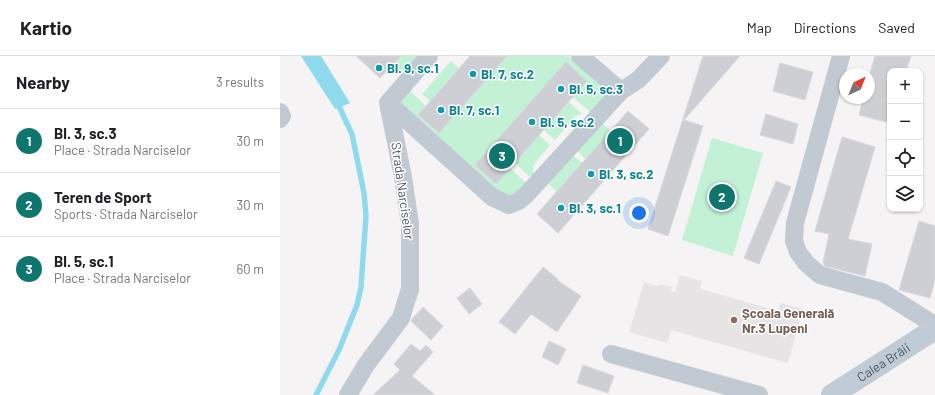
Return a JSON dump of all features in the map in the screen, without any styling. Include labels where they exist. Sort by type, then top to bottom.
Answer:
[{"type":"main road","name":"Calea Brăii","points":[[832,395],[935,329]]},
{"type":"street","points":[[429,56],[388,103],[492,197],[509,205],[519,201],[526,195],[621,91],[638,80],[661,56]]},
{"type":"street","points":[[580,56],[621,91]]},
{"type":"street","points":[[841,56],[795,224],[794,241],[798,252],[806,263],[820,275],[882,292],[935,325]]},
{"type":"street","name":"Strada Narciselor","points":[[348,395],[366,365],[401,318],[410,289],[410,224],[403,177],[388,103]]},
{"type":"street","points":[[611,354],[759,395]]},
{"type":"shaded area","name":"Școala Generală Nr.3 Lupeni","points":[[680,275],[702,281],[700,289],[778,311],[780,303],[803,309],[788,363],[671,330],[667,343],[629,332],[644,282],[658,286],[659,284],[672,287],[671,291],[675,292]]},
{"type":"green space","points":[[401,56],[421,56],[404,75],[392,65]]},
{"type":"green space","points":[[507,56],[569,56],[604,87],[605,94],[602,101],[591,113],[573,97],[587,80],[566,62],[510,168],[527,184],[517,194],[506,198],[399,106],[401,99],[409,90],[426,106],[418,115],[439,133]]},
{"type":"green space","points":[[451,61],[459,68],[430,101],[422,94]]},
{"type":"green space","points":[[569,102],[582,114],[575,117],[555,140],[544,130]]},
{"type":"green space","points":[[602,123],[611,131],[586,159],[577,151]]},
{"type":"green space","points":[[539,135],[550,145],[534,164],[534,177],[532,179],[515,163]]},
{"type":"green space","points":[[712,138],[763,153],[733,256],[682,240]]},
{"type":"green space","points":[[573,155],[582,163],[557,192],[548,183]]},
{"type":"water","points":[[301,56],[321,56],[350,103],[335,109]]},
{"type":"building","name":"Bl. 9, sc.1","points":[[356,56],[401,56],[380,78]]},
{"type":"building","points":[[470,56],[507,56],[439,133],[418,115]]},
{"type":"building","points":[[703,56],[740,56],[684,120],[703,126],[668,236],[648,229]]},
{"type":"building","points":[[875,56],[911,56],[907,68],[887,68],[887,122],[859,115],[862,104],[875,104],[875,68],[871,68]]},
{"type":"building","points":[[566,62],[587,81],[496,184],[475,165]]},
{"type":"building","points":[[780,63],[813,72],[805,100],[773,91]]},
{"type":"building","points":[[628,111],[649,129],[558,233],[537,214]]},
{"type":"building","points":[[766,114],[798,124],[793,144],[760,135]]},
{"type":"building","points":[[842,137],[875,147],[848,239],[872,244],[865,276],[825,266],[823,263],[829,234],[815,231]]},
{"type":"building","points":[[776,181],[791,187],[759,264],[744,258]]},
{"type":"building","points":[[919,221],[935,226],[935,280],[930,298],[899,290]]},
{"type":"building","points":[[543,267],[558,279],[557,280],[581,296],[557,332],[531,314],[515,334],[499,322]]},
{"type":"building","points":[[470,288],[482,304],[469,314],[457,298]]},
{"type":"building","points":[[423,307],[443,326],[431,340],[411,321]]},
{"type":"building","points":[[549,341],[566,349],[558,365],[542,357]]},
{"type":"building","points":[[411,344],[420,351],[426,345],[433,352],[412,376],[435,395],[373,395],[400,370],[394,364]]},
{"type":"building","points":[[583,365],[614,376],[608,393],[577,383]]},
{"type":"waterway","points":[[316,395],[339,350],[357,305],[361,287],[366,216],[364,193],[352,134],[336,100]]},
{"type":"place","name":"Bl. 9, sc.1","points":[[379,68]]},
{"type":"place","name":"Bl. 7, sc.2","points":[[473,74]]},
{"type":"place","name":"Bl. 5, sc.3","points":[[561,89]]},
{"type":"place","name":"Bl. 7, sc.1","points":[[441,110]]},
{"type":"place","name":"Bl. 5, sc.2","points":[[532,122]]},
{"type":"place","name":"Bl. 3, sc.3","points":[[620,141]]},
{"type":"place","name":"Bl. 5, sc.1","points":[[502,156]]},
{"type":"place","name":"Bl. 3, sc.2","points":[[591,174]]},
{"type":"place","name":"Teren de Sport","points":[[722,197]]},
{"type":"place","name":"Bl. 3, sc.1","points":[[561,208]]},
{"type":"place","name":"Școala Generală Nr.3 Lupeni","points":[[734,320]]}]
